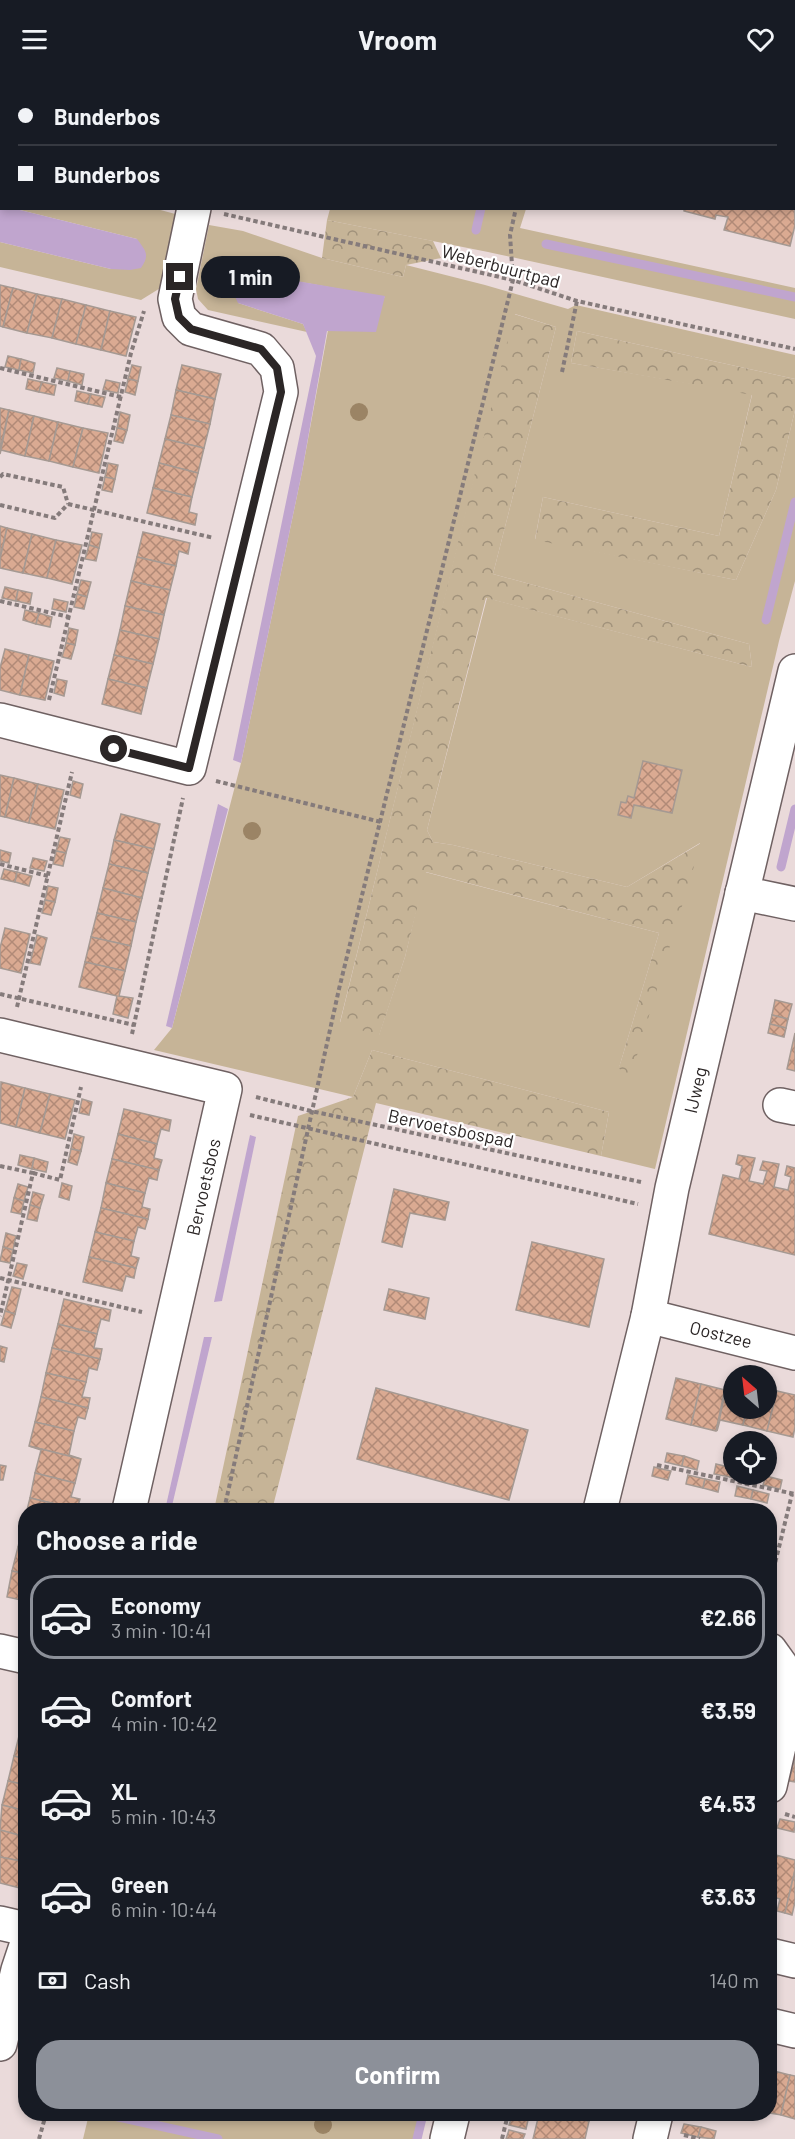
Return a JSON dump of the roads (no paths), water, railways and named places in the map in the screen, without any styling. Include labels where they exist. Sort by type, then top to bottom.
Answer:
[{"type":"street","points":[[0,720],[189,768],[281,392],[277,368],[261,349],[254,345],[191,329],[179,317],[175,299],[205,210]]},
{"type":"street","name":"IJweg","points":[[602,1503],[648,1316],[670,1200],[795,671]]},
{"type":"street","points":[[742,893],[795,904]]},
{"type":"street","name":"Bervoetsbos","points":[[5,1036],[125,1065],[223,1098],[131,1503]]},
{"type":"street","name":"Oostzee","points":[[648,1316],[795,1353]]},
{"type":"street","points":[[0,1651],[18,1655]]},
{"type":"street","points":[[777,1660],[795,1685]]},
{"type":"street","points":[[777,1755],[790,1698],[795,1694]]},
{"type":"street","points":[[0,1923],[18,1927]]},
{"type":"street","points":[[777,1956],[795,1961]]},
{"type":"street","points":[[0,2044],[18,1970]]},
{"type":"street","points":[[777,2027],[795,2031]]},
{"type":"street","points":[[447,2139],[451,2121]]},
{"type":"street","points":[[650,2139],[654,2121]]},
{"type":"waterway","points":[[476,230],[481,210]]},
{"type":"waterway","points":[[546,244],[795,297]]},
{"type":"waterway","points":[[766,620],[795,502]]},
{"type":"waterway","points":[[781,867],[795,809]]},
{"type":"waterway","points":[[137,2121],[218,2139]]},
{"type":"waterway","points":[[417,2139],[421,2121]]}]
